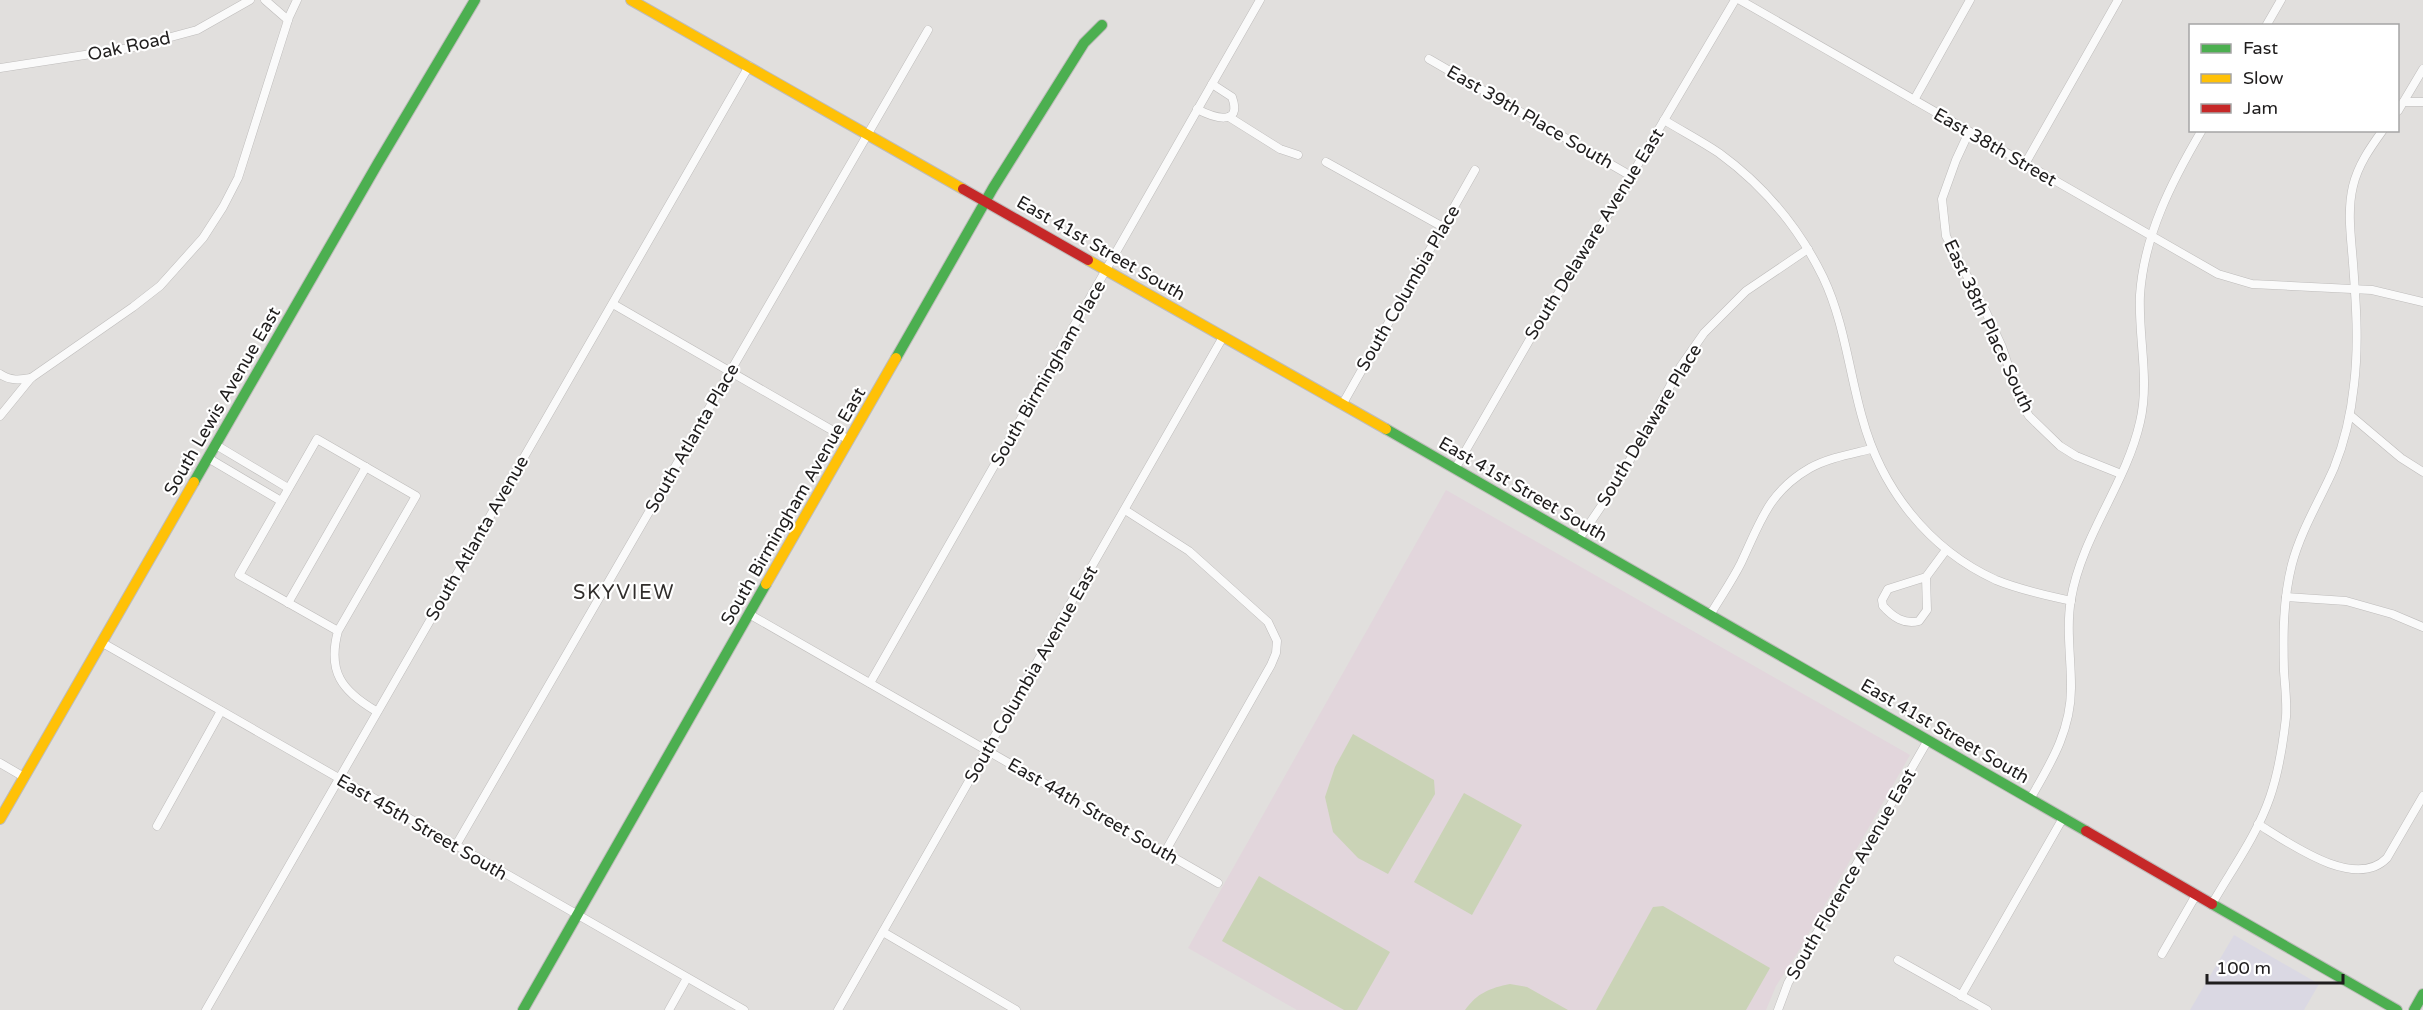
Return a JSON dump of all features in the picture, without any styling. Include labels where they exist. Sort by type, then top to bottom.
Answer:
[{"type":"main road","name":"South Lewis Avenue East","points":[[0,819],[373,172],[475,0]]},
{"type":"main road","name":"East 41st Street South","points":[[631,0],[1579,539],[2397,1010]]},
{"type":"main road","name":"South Birmingham Avenue East","points":[[523,1010],[986,202],[1084,43],[1102,25]]},
{"type":"main road","points":[[2414,1010],[2423,994]]},
{"type":"street","name":"Oak Road","points":[[0,68],[130,48],[197,30],[250,0]]},
{"type":"street","points":[[265,0],[288,20]]},
{"type":"street","points":[[0,416],[31,378],[160,286],[203,238],[238,178],[288,20],[297,0]]},
{"type":"street","name":"South Birmingham Place","points":[[870,683],[1260,0]]},
{"type":"street","name":"East 38th Street","points":[[1738,0],[2218,274],[2255,284],[2372,290],[2423,302]]},
{"type":"street","name":"South Delaware Avenue East","points":[[1455,469],[1537,327],[1738,0]]},
{"type":"street","points":[[1914,100],[1970,0]]},
{"type":"street","points":[[2025,164],[2118,0]]},
{"type":"street","points":[[2267,24],[2281,0]]},
{"type":"street","name":"South Atlanta Place","points":[[455,846],[928,30]]},
{"type":"street","name":"East 39th Place South","points":[[1429,59],[1630,176]]},
{"type":"street","name":"South Atlanta Avenue","points":[[206,1010],[749,66]]},
{"type":"street","points":[[2399,108],[2423,69]]},
{"type":"street","points":[[1212,84],[1232,97],[1234,108],[1229,117]]},
{"type":"street","points":[[2404,102],[2423,102]]},
{"type":"street","points":[[1197,109],[1219,119],[1229,117],[1280,149],[1298,155]]},
{"type":"street","points":[[1664,120],[1718,153],[1739,169],[1779,208],[1808,249],[1824,278],[1842,328],[1871,449],[1904,506],[1920,525],[1946,550],[1997,580],[2038,594],[2071,601]]},
{"type":"street","name":"East 38th Place South","points":[[1969,132],[1942,199],[1942,216],[1946,236],[1985,310],[2002,347],[2019,399],[2030,416],[2060,446],[2076,456],[2121,474]]},
{"type":"street","points":[[2030,799],[2061,743],[2068,719],[2072,688],[2069,622],[2071,601],[2086,547],[2134,444],[2144,402],[2140,296],[2151,237],[2174,182],[2201,132]]},
{"type":"street","points":[[2212,904],[2258,824],[2275,779],[2286,715],[2283,638],[2286,597],[2293,561],[2334,467],[2350,415],[2357,352],[2350,225],[2351,198],[2358,172],[2382,132]]},
{"type":"street","points":[[1326,162],[1443,227]]},
{"type":"street","name":"South Columbia Place","points":[[1342,405],[1475,170]]},
{"type":"street","name":"South Delaware Place","points":[[1579,539],[1619,480],[1681,366],[1704,333],[1746,291],[1808,249]]},
{"type":"street","points":[[613,304],[849,440]]},
{"type":"street","name":"South Columbia Avenue East","points":[[838,1010],[1223,338]]},
{"type":"street","points":[[0,374],[13,379],[31,378]]},
{"type":"street","points":[[2350,415],[2401,458],[2423,472]]},
{"type":"street","points":[[338,631],[239,575],[317,439],[416,496],[338,631],[335,643],[335,666],[343,685],[362,703],[376,711]]},
{"type":"street","points":[[216,445],[288,488]]},
{"type":"street","points":[[1710,615],[1740,566],[1756,528],[1774,497],[1811,468],[1871,449]]},
{"type":"street","points":[[208,458],[281,501]]},
{"type":"street","points":[[288,603],[366,467]]},
{"type":"street","points":[[1125,510],[1189,551],[1268,622],[1277,641],[1272,665],[1165,852]]},
{"type":"street","points":[[1926,577],[1927,610],[1919,621],[1906,622],[1897,619],[1883,606],[1882,600],[1888,589],[1926,577],[1946,550]]},
{"type":"street","points":[[2286,597],[2346,601],[2392,614],[2423,627]]},
{"type":"street","name":"East 44th Street South","points":[[749,614],[1218,883]]},
{"type":"street","name":"East 45th Street South","points":[[101,642],[744,1010]]},
{"type":"street","points":[[157,826],[221,711]]},
{"type":"street","name":"South Florence Avenue East","points":[[1778,1010],[1797,968],[1928,740]]},
{"type":"street","points":[[0,763],[24,777]]},
{"type":"street","points":[[2258,824],[2309,855],[2356,870],[2366,870],[2380,865],[2392,851],[2423,796]]},
{"type":"street","points":[[1961,996],[2064,818]]},
{"type":"street","points":[[2162,954],[2196,895]]},
{"type":"street","points":[[883,932],[1016,1010]]},
{"type":"street","points":[[1898,960],[1987,1010]]},
{"type":"street","points":[[669,1010],[687,978]]},
{"type":"shaded area","points":[[1446,490],[1910,755],[1798,952],[1776,986],[1766,1010],[1297,1010],[1188,948]]},
{"type":"shaded area","points":[[2234,935],[2319,984],[2304,1010],[2190,1010]]},
{"type":"green space","points":[[1353,734],[1434,780],[1435,794],[1388,874],[1358,858],[1333,832],[1325,797],[1335,767]]},
{"type":"green space","points":[[1464,793],[1522,825],[1472,915],[1414,882]]},
{"type":"green space","points":[[1259,876],[1390,952],[1357,1010],[1344,1010],[1222,941]]},
{"type":"green space","points":[[1663,906],[1770,968],[1746,1010],[1596,1010],[1653,907]]},
{"type":"green space","points":[[1510,984],[1527,987],[1568,1010],[1465,1010],[1484,992]]},
{"type":"traffic: fast","points":[[194,482],[475,0]]},
{"type":"traffic: fast","points":[[896,358],[993,188],[1084,43],[1102,25]]},
{"type":"traffic: fast","points":[[1386,429],[2086,831]]},
{"type":"traffic: fast","points":[[523,1010],[766,584]]},
{"type":"traffic: fast","points":[[2212,904],[2397,1010]]},
{"type":"traffic: fast","points":[[2414,1010],[2423,994]]},
{"type":"traffic: slow","points":[[631,0],[963,189]]},
{"type":"traffic: slow","points":[[1088,260],[1386,429]]},
{"type":"traffic: slow","points":[[766,584],[896,358]]},
{"type":"traffic: slow","points":[[0,819],[194,482]]},
{"type":"traffic: jam","points":[[963,189],[1088,260]]},
{"type":"traffic: jam","points":[[2086,831],[2212,904]]},
{"type":"district","name":"SKYVIEW","points":[[624,593]]}]
